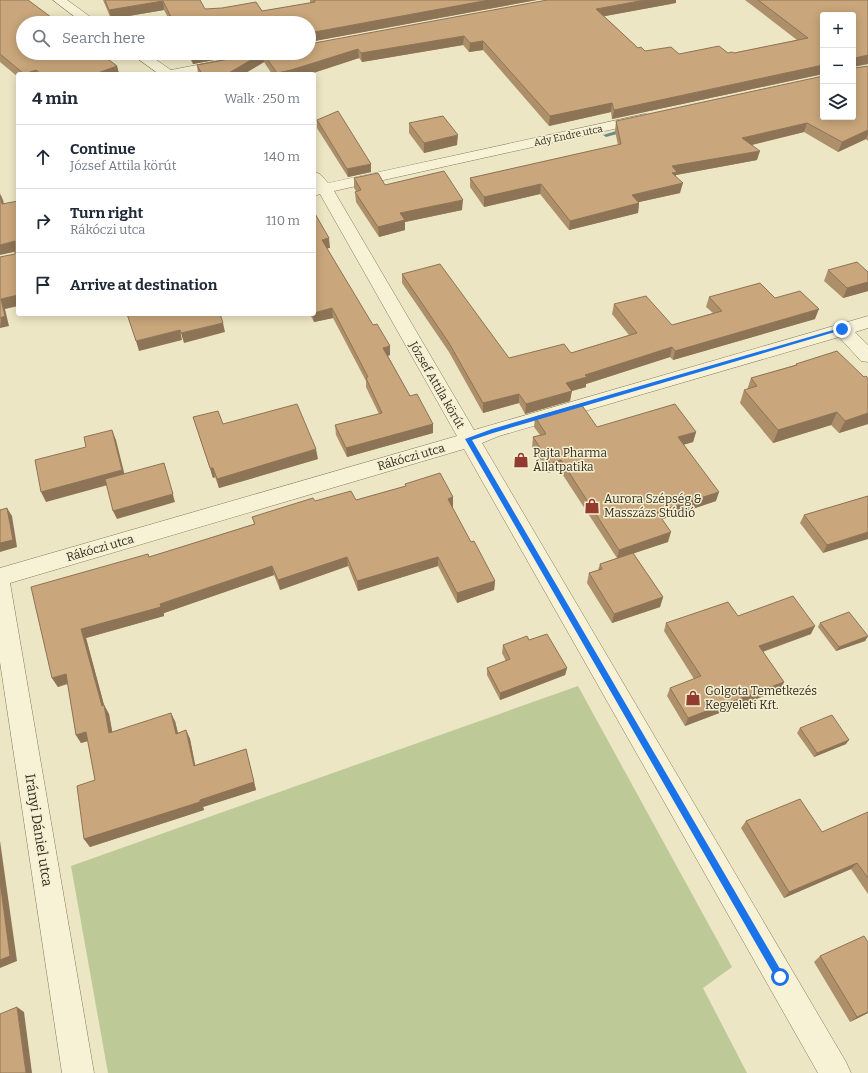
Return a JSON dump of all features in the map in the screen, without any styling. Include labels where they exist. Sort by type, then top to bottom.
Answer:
[{"type":"street","points":[[59,0],[82,16]]},
{"type":"street","points":[[147,60],[165,72]]},
{"type":"street","points":[[179,72],[243,60]]},
{"type":"street","name":"Ady Endre utca","points":[[318,186],[659,115]]},
{"type":"street","name":"József Attila körút","points":[[318,186],[468,439],[835,1073]]},
{"type":"street","name":"Rákóczi utca","points":[[0,577],[449,446],[492,431],[868,322]]},
{"type":"street","points":[[842,329],[868,356]]},
{"type":"street","name":"Irányi Dániel utca","points":[[0,587],[78,1073]]},
{"type":"green space","points":[[578,686],[732,967],[703,988],[747,1073],[108,1073],[71,866]]},
{"type":"building","points":[[0,0],[28,0],[50,16],[16,16],[16,60],[109,60],[117,66],[100,72],[38,72],[36,70],[22,72],[0,54]]},
{"type":"building","points":[[105,0],[200,0],[205,9],[222,8],[256,2],[262,11],[315,2],[314,0],[489,0],[316,32],[316,16],[170,16],[163,1],[109,10]]},
{"type":"building","points":[[547,0],[645,0],[596,9],[638,48],[641,47],[645,51],[671,47],[679,54],[719,46],[728,53],[734,53],[808,38],[758,0],[868,0],[868,55],[856,58],[856,12],[820,12],[820,66],[614,110],[612,103],[550,116],[483,41],[470,43],[464,36],[361,53],[358,49],[282,72],[276,72],[268,60],[316,60],[316,43]]},
{"type":"building","points":[[224,60],[251,60],[230,72],[201,72],[197,65]]},
{"type":"building","points":[[868,66],[868,130],[842,142],[807,123],[742,138],[760,151],[672,166],[677,172],[672,173],[683,183],[632,195],[639,203],[570,221],[541,184],[484,197],[470,178],[621,144],[616,121],[820,77],[820,120],[856,120],[856,68]]},
{"type":"building","points":[[338,111],[371,164],[347,169],[317,120]]},
{"type":"building","points":[[443,116],[458,135],[424,143],[409,123]]},
{"type":"building","points":[[444,171],[463,200],[400,213],[405,220],[378,227],[355,192],[361,190],[354,178],[378,173],[385,185]]},
{"type":"building","points":[[0,195],[2,204],[16,201],[16,295],[1,299],[5,316],[0,318],[0,257],[15,254],[15,241],[0,245]]},
{"type":"building","points":[[316,215],[329,238],[322,240],[373,325],[377,324],[390,346],[383,348],[410,396],[417,394],[433,424],[346,448],[335,425],[382,413],[366,378],[368,377],[332,308],[316,312]]},
{"type":"building","points":[[857,262],[868,272],[868,282],[847,288],[828,270]]},
{"type":"building","points":[[440,264],[509,358],[564,344],[571,353],[637,333],[614,304],[646,296],[672,325],[722,311],[709,297],[760,283],[775,298],[800,291],[819,309],[675,351],[672,347],[585,375],[587,377],[566,383],[572,391],[526,404],[519,394],[483,403],[449,343],[402,274]]},
{"type":"building","points":[[128,316],[221,316],[223,323],[181,333],[180,330],[136,341]]},
{"type":"building","points":[[837,351],[864,377],[866,376],[868,378],[868,413],[845,421],[837,412],[778,430],[744,390],[757,386],[751,378],[797,365],[796,364]]},
{"type":"building","points":[[297,404],[316,449],[217,479],[213,468],[210,468],[193,417],[218,411],[223,424]]},
{"type":"building","points":[[581,404],[597,427],[675,404],[696,432],[678,437],[719,492],[657,512],[671,532],[619,550],[561,460],[550,463],[533,437],[546,434],[535,417]]},
{"type":"building","points":[[112,430],[122,470],[41,492],[35,460],[86,447],[84,437]]},
{"type":"building","points":[[164,463],[173,494],[113,511],[105,479]]},
{"type":"building","points":[[440,473],[453,497],[448,499],[471,542],[474,541],[495,581],[457,593],[438,557],[357,581],[347,557],[278,580],[272,566],[160,604],[161,607],[81,629],[102,706],[104,705],[109,733],[171,713],[176,734],[186,730],[194,766],[246,749],[254,782],[200,800],[200,802],[84,839],[77,786],[95,780],[86,732],[76,735],[66,674],[52,678],[31,587],[148,554],[149,557],[255,524],[252,517],[313,498],[315,501],[351,491],[356,500],[406,486],[405,484]]},
{"type":"building","points":[[868,496],[868,532],[827,545],[804,515]]},
{"type":"building","points":[[7,508],[13,540],[0,543],[0,510]]},
{"type":"building","points":[[633,553],[663,597],[614,614],[589,573],[602,569],[600,564]]},
{"type":"building","points":[[793,596],[815,626],[759,646],[784,682],[688,718],[670,688],[701,676],[666,623],[728,602],[738,616]]},
{"type":"building","points":[[849,612],[868,636],[839,647],[820,623]]},
{"type":"building","points":[[547,634],[567,668],[500,693],[487,668],[510,659],[503,645],[527,636],[529,640]]},
{"type":"building","points":[[832,715],[849,740],[817,753],[800,728]]},
{"type":"building","points":[[800,799],[822,832],[868,812],[868,878],[857,863],[789,892],[746,821]]},
{"type":"building","points":[[0,881],[10,956],[0,960]]},
{"type":"building","points":[[864,936],[868,942],[868,1012],[857,1017],[820,956]]},
{"type":"building","points":[[17,1007],[26,1073],[0,1073],[0,1014]]},
{"type":"waterway","points":[[606,135],[626,130]]},
{"type":"place","name":"Pajta Pharma Állatpatika","points":[[521,460]]},
{"type":"place","name":"Aurora Szépség & Masszázs Stúdió","points":[[592,506]]},
{"type":"place","name":"Golgota Temetkezés Kegyeleti Kft.","points":[[693,698]]},
{"type":"route","points":[[780,977],[468,439],[842,329]]}]
